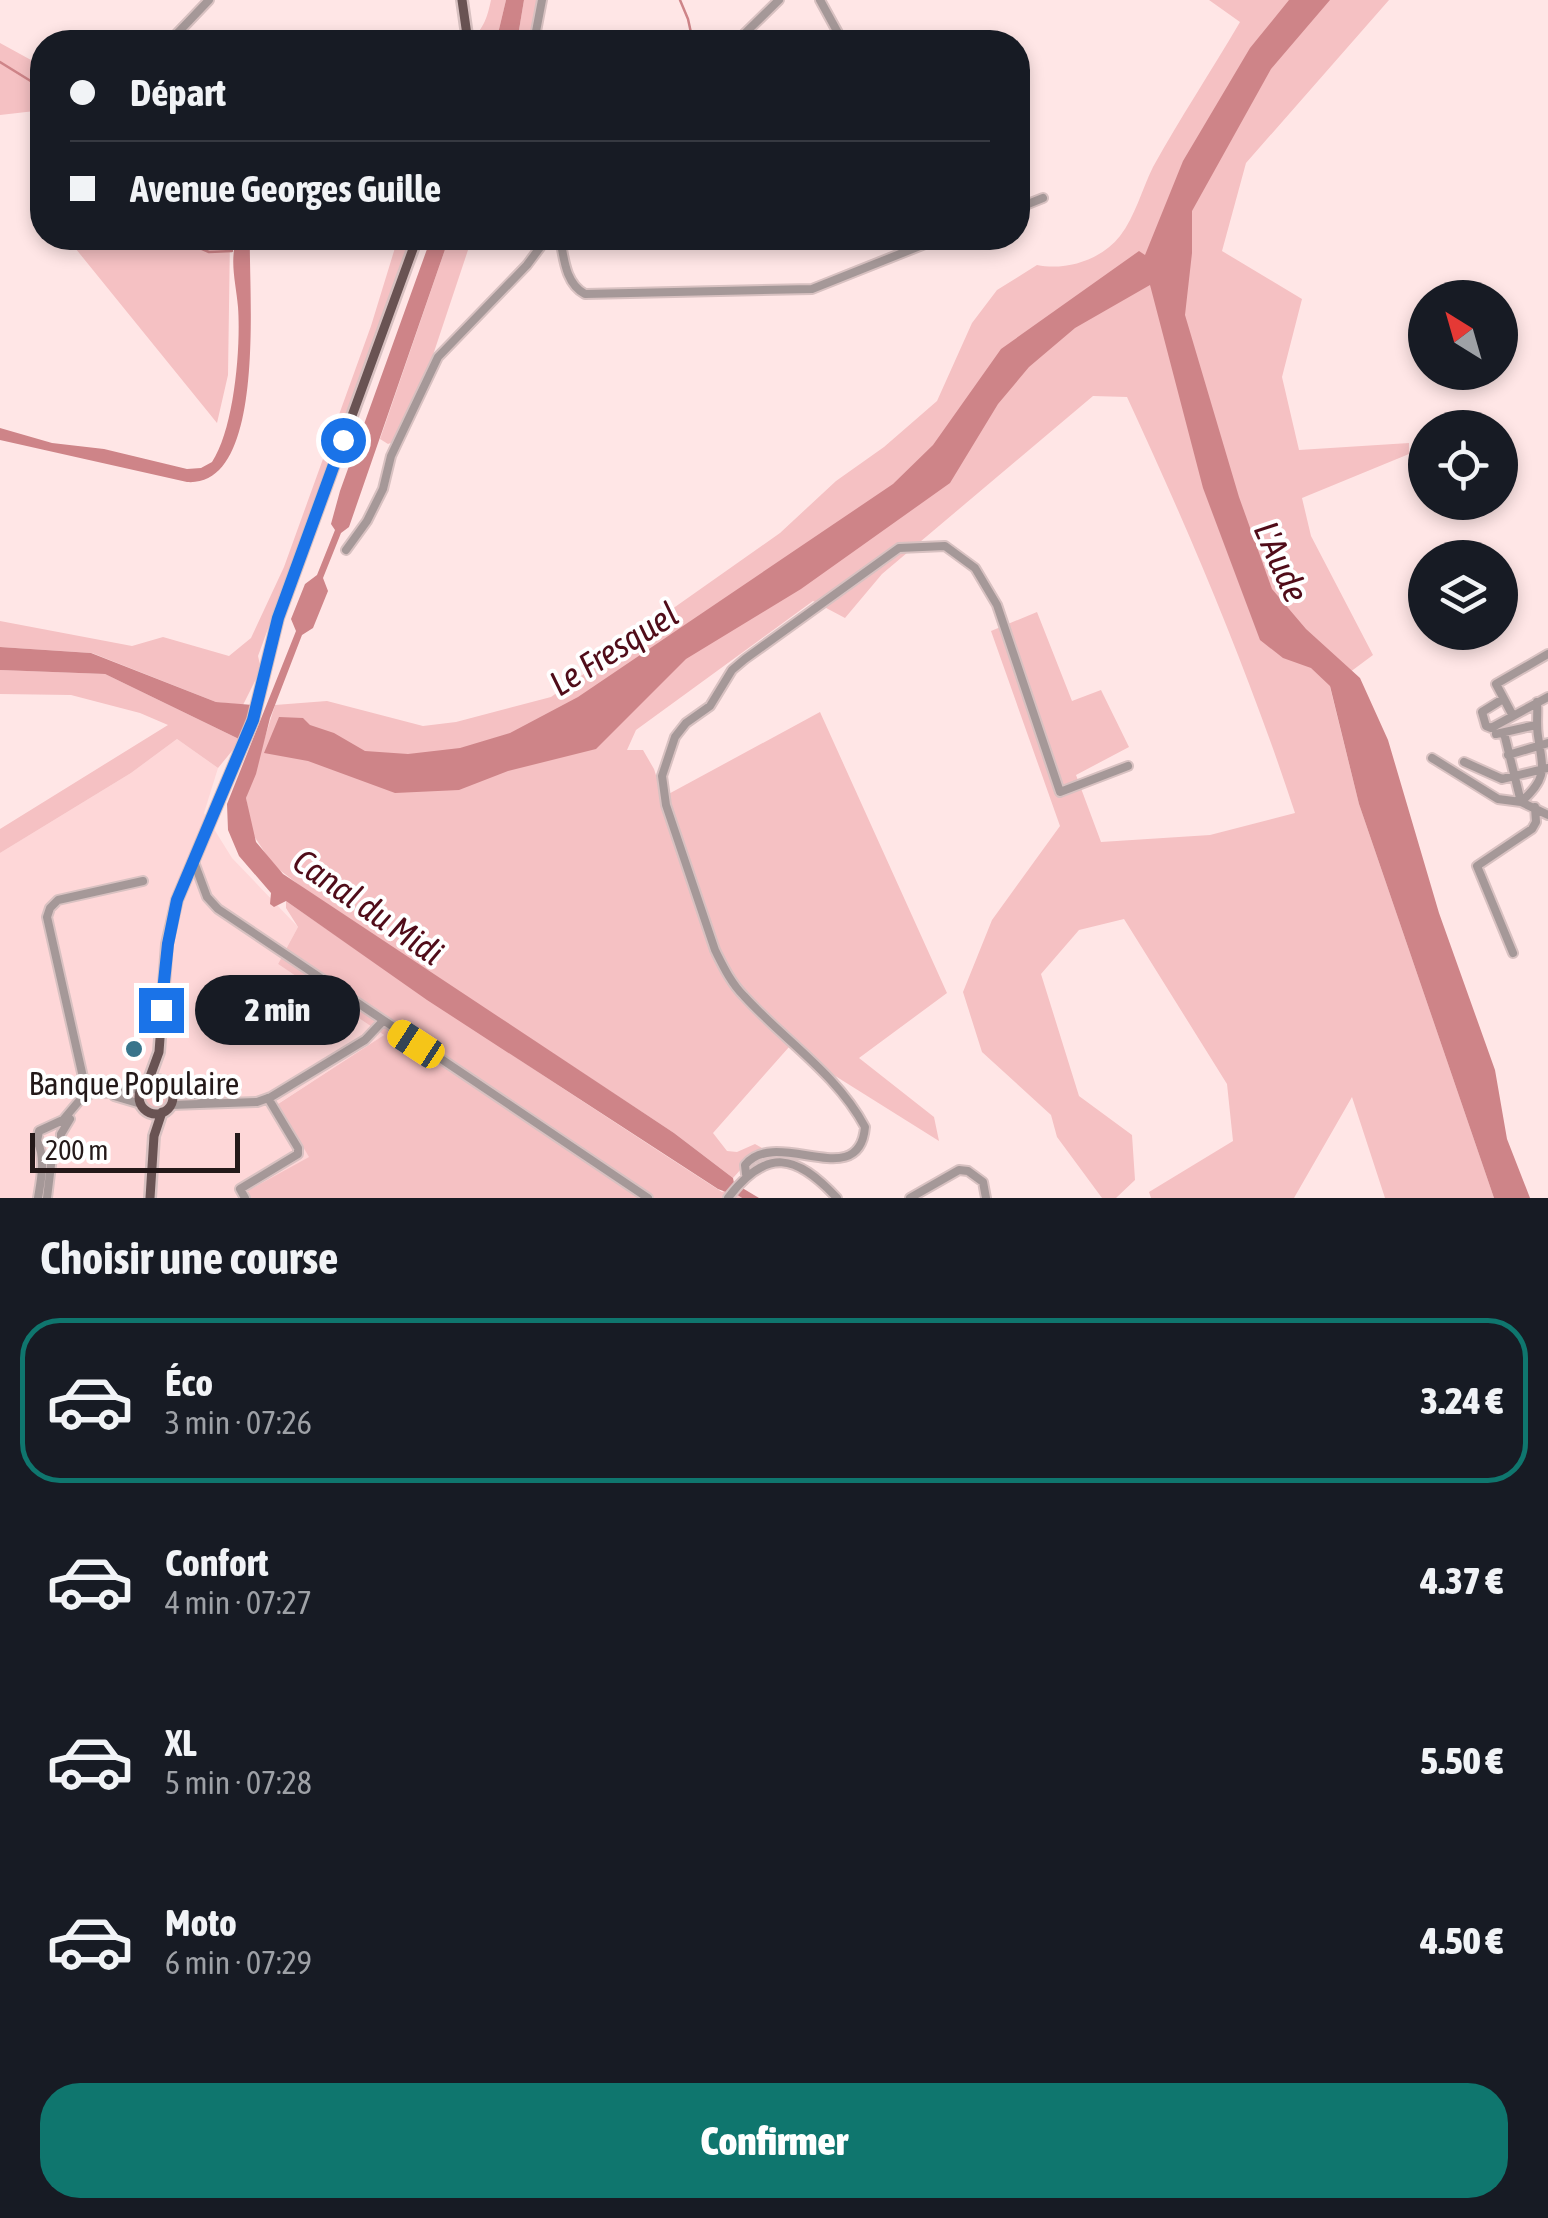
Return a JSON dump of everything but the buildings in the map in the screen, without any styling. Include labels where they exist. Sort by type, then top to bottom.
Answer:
[{"type":"main road","points":[[462,0],[466,30]]},
{"type":"main road","points":[[154,1136],[144,1108],[146,1084],[159,1052],[168,944],[177,900],[258,706],[278,618],[413,250]]},
{"type":"main road","points":[[150,1198],[154,1136],[166,1109],[168,1086],[159,1052]]},
{"type":"main road","points":[[146,1084],[168,1086]]},
{"type":"main road","points":[[144,1108],[166,1109]]},
{"type":"street","points":[[180,30],[209,0]]},
{"type":"street","points":[[536,30],[542,0]]},
{"type":"street","points":[[749,30],[780,0]]},
{"type":"street","points":[[820,0],[836,30]]},
{"type":"street","points":[[1030,203],[1043,198]]},
{"type":"street","points":[[346,550],[384,489],[391,456],[438,357],[539,250]]},
{"type":"street","points":[[563,250],[568,274],[576,289],[586,294],[812,288],[909,250]]},
{"type":"street","points":[[744,1177],[745,1165],[752,1158],[770,1152],[784,1150],[824,1159],[847,1157],[864,1139],[865,1127],[830,1079],[741,994],[726,973],[714,950],[666,805],[662,776],[674,737],[710,706],[732,670],[899,548],[945,546],[975,568],[996,605],[1060,792],[1128,766]]},
{"type":"street","points":[[1511,717],[1496,684],[1548,654]]},
{"type":"street","points":[[1501,731],[1511,717],[1548,697]]},
{"type":"street","points":[[1503,699],[1482,712],[1481,718],[1501,731],[1521,802]]},
{"type":"street","points":[[1521,802],[1543,779],[1546,767],[1544,746],[1536,726],[1537,702]]},
{"type":"street","points":[[1501,731],[1511,717]]},
{"type":"street","points":[[1501,731],[1536,726]]},
{"type":"street","points":[[1508,755],[1544,746]]},
{"type":"street","points":[[1432,758],[1498,799],[1521,802],[1548,815]]},
{"type":"street","points":[[1464,762],[1502,779],[1546,767]]},
{"type":"street","points":[[1472,784],[1478,768]]},
{"type":"street","points":[[1513,953],[1477,866],[1532,829],[1536,822],[1535,807]]},
{"type":"street","points":[[194,858],[207,897],[218,909],[648,1198]]},
{"type":"street","points":[[88,1096],[47,917],[58,900],[144,881]]},
{"type":"street","points":[[166,1109],[268,1098],[365,1040],[382,1022]]},
{"type":"street","points":[[53,1127],[88,1096],[146,1084]]},
{"type":"street","points":[[168,1086],[234,1103]]},
{"type":"street","points":[[88,1096],[114,1096],[144,1108]]},
{"type":"street","points":[[47,1198],[61,1134],[88,1096]]},
{"type":"street","points":[[246,1198],[240,1190],[298,1154],[268,1098]]},
{"type":"street","points":[[38,1198],[42,1150],[36,1142],[37,1134],[45,1127],[53,1127],[61,1134]]},
{"type":"street","points":[[42,1150],[55,1151]]},
{"type":"street","points":[[729,1197],[744,1177],[767,1164],[799,1166],[814,1173],[838,1198]]},
{"type":"street","points":[[910,1198],[952,1173],[968,1171],[983,1182],[986,1198]]},
{"type":"street","points":[[975,1174],[981,1186],[979,1198]]},
{"type":"shaded area","points":[[491,0],[506,0],[499,30],[479,30]]},
{"type":"shaded area","points":[[506,0],[524,0],[519,30],[499,30]]},
{"type":"shaded area","points":[[524,0],[542,0],[536,30],[519,30]]},
{"type":"shaded area","points":[[1209,0],[1389,0],[1246,163],[1222,251],[1302,299],[1282,377],[1299,450],[1408,443],[1408,454],[1302,498],[1311,536],[1373,655],[1330,687],[1359,804],[1494,1198],[1385,1198],[1352,1097],[1294,1198],[1151,1198],[1149,1192],[1233,1141],[1227,1084],[1124,919],[1079,930],[1041,974],[1079,1096],[1132,1135],[1135,1180],[1116,1198],[1102,1198],[1057,1137],[1051,1115],[982,1052],[963,992],[992,920],[1060,826],[991,631],[1037,612],[1072,701],[1101,690],[1129,747],[1076,775],[1101,842],[1210,835],[1295,813],[1217,602],[1127,397],[1093,396],[882,574],[845,618],[813,601],[636,730],[627,750],[643,750],[663,797],[820,712],[947,993],[859,1058],[934,1117],[939,1141],[789,1047],[713,1133],[727,1151],[737,1152],[755,1144],[762,1148],[762,1154],[751,1158],[733,1178],[674,1133],[273,865],[252,833],[246,798],[275,705],[327,701],[423,726],[456,722],[551,697],[625,645],[625,635],[648,626],[780,533],[836,481],[884,447],[937,401],[972,323],[997,290],[1037,265],[1082,262],[1103,252],[1120,236],[1153,167],[1240,22]]},
{"type":"shaded area","points":[[1289,0],[1330,0],[1271,69],[1192,211],[1185,315],[1239,497],[1272,589],[1306,629],[1360,678],[1388,740],[1439,913],[1495,1070],[1507,1139],[1530,1198],[1494,1198],[1359,804],[1330,686],[1311,668],[1283,658],[1260,640],[1203,488],[1150,285],[1075,328],[1029,367],[998,404],[950,483],[801,589],[686,659],[596,749],[508,771],[459,790],[395,793],[308,761],[264,753],[279,717],[303,718],[365,751],[408,754],[460,748],[510,733],[578,697],[893,484],[933,445],[1001,349],[1139,251],[1145,255],[1183,161],[1250,48]]},
{"type":"shaded area","points":[[0,43],[30,59],[30,112],[0,115]]},
{"type":"shaded area","points":[[77,250],[230,250],[228,375],[217,423]]},
{"type":"shaded area","points":[[235,250],[250,250],[248,381],[242,421],[231,453],[213,475],[187,482],[0,440],[0,428],[52,443],[104,449],[187,469],[212,462],[226,430],[237,365],[239,324]]},
{"type":"shaded area","points":[[394,250],[407,250],[258,656],[261,669],[243,705],[216,702],[92,653],[0,647],[0,621],[132,646],[163,637],[229,656],[251,638],[284,567]]},
{"type":"shaded area","points":[[427,250],[445,250],[349,527],[341,533],[323,578],[328,591],[313,628],[302,635],[270,718],[246,798],[256,842],[283,874],[674,1133],[733,1178],[734,1183],[759,1198],[742,1198],[730,1190],[718,1189],[427,1000],[286,901],[274,907],[270,904],[271,893],[239,856],[228,830],[227,804],[296,631],[291,619],[305,584],[317,575],[335,530],[331,524]]},
{"type":"shaded area","points":[[445,250],[468,250],[424,382],[398,440],[388,444],[380,439]]},
{"type":"shaded area","points":[[0,647],[91,653],[216,702],[253,705],[241,740],[105,674],[0,670]]},
{"type":"shaded area","points":[[0,670],[105,674],[241,740],[218,768],[177,739],[131,773],[0,853],[0,829],[168,725],[140,713],[71,695],[0,694]]},
{"type":"shaded area","points":[[177,739],[218,768],[204,813],[232,858],[298,927],[278,964],[384,1035],[279,1103],[310,1157],[248,1191],[251,1198],[0,1198],[0,853],[131,773]]},
{"type":"shaded area","points":[[286,901],[722,1192],[729,1189],[742,1198],[251,1198],[247,1191],[309,1157],[278,1104],[384,1035],[278,964],[298,927]]},
{"type":"shaded area","points":[[156,1084],[165,1088],[169,1097],[165,1106],[156,1110],[147,1106],[143,1097],[147,1088]]},
{"type":"waterway","points":[[680,0],[690,30]]},
{"type":"waterway","points":[[0,62],[30,81]]},
{"type":"waterway","points":[[204,250],[232,251]]},
{"type":"place","name":"Banque Populaire","points":[[134,1049]]},
{"type":"route","points":[[161,1010],[177,900],[253,720],[278,618],[343,440]]},
{"type":"water label","name":"L'Aude","points":[[1281,562]]},
{"type":"water label","name":"Le Fresquel","points":[[614,649]]},
{"type":"water label","name":"Canal du Midi","points":[[368,907]]}]
